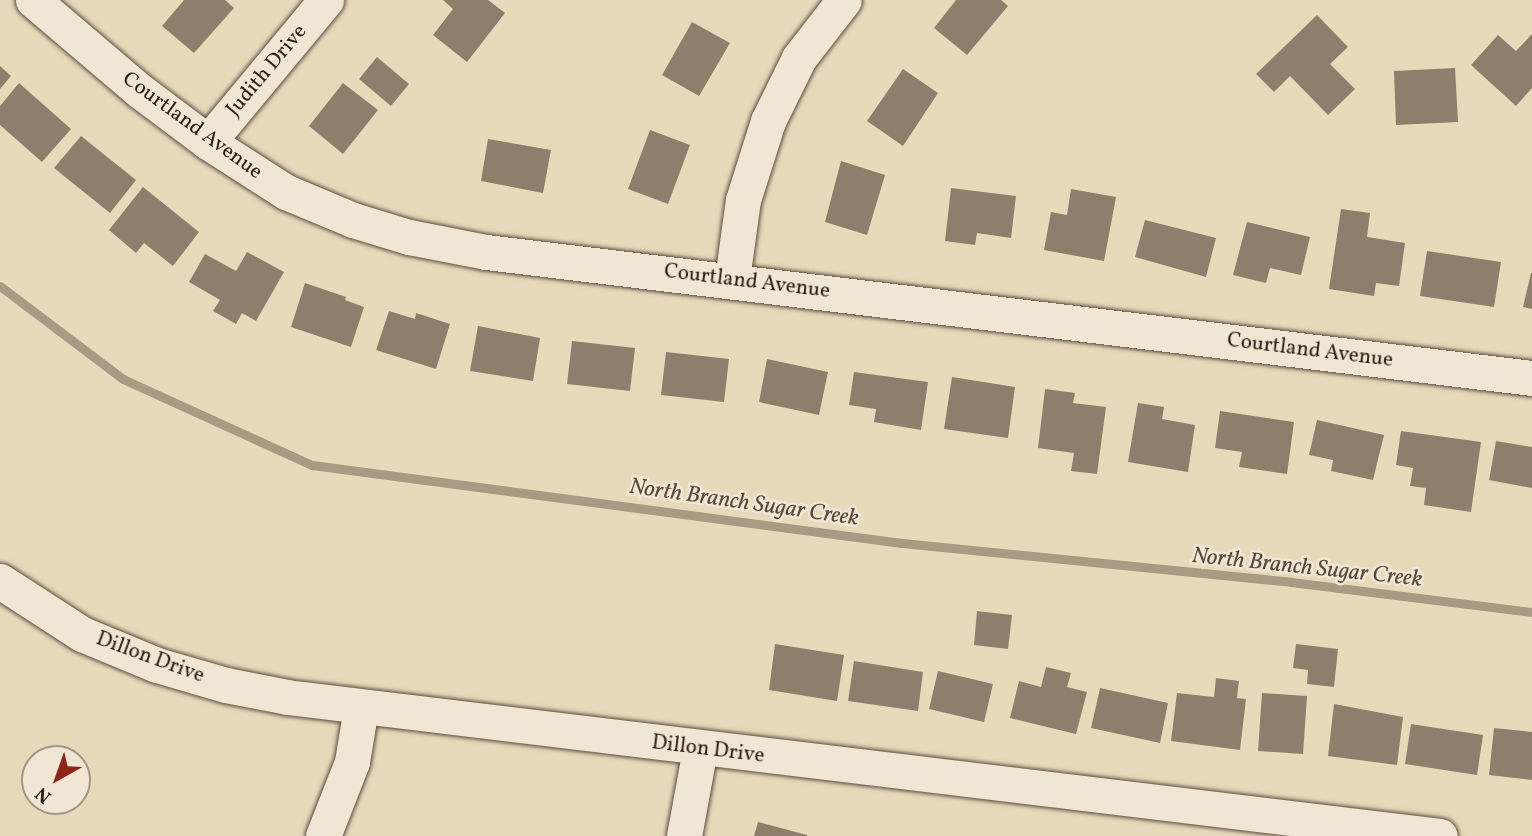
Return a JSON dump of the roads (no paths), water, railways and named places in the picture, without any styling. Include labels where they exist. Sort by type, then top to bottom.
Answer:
[{"type":"street","name":"Courtland Avenue","points":[[33,0],[140,91],[208,142],[286,192],[353,220],[409,237],[486,251],[1532,378]]},
{"type":"street","name":"Judith Drive","points":[[208,142],[327,0]]},
{"type":"street","points":[[732,279],[743,200],[768,121],[799,58],[844,0]]},
{"type":"street","name":"Dillon Drive","points":[[0,581],[82,634],[157,665],[226,685],[361,707],[1440,836]]},
{"type":"street","points":[[323,836],[352,762],[361,707]]},
{"type":"street","points":[[684,836],[700,749]]},
{"type":"waterway","name":"North Branch Sugar Creek","points":[[0,286],[123,379],[312,465],[902,543],[1291,582],[1532,612]]}]
